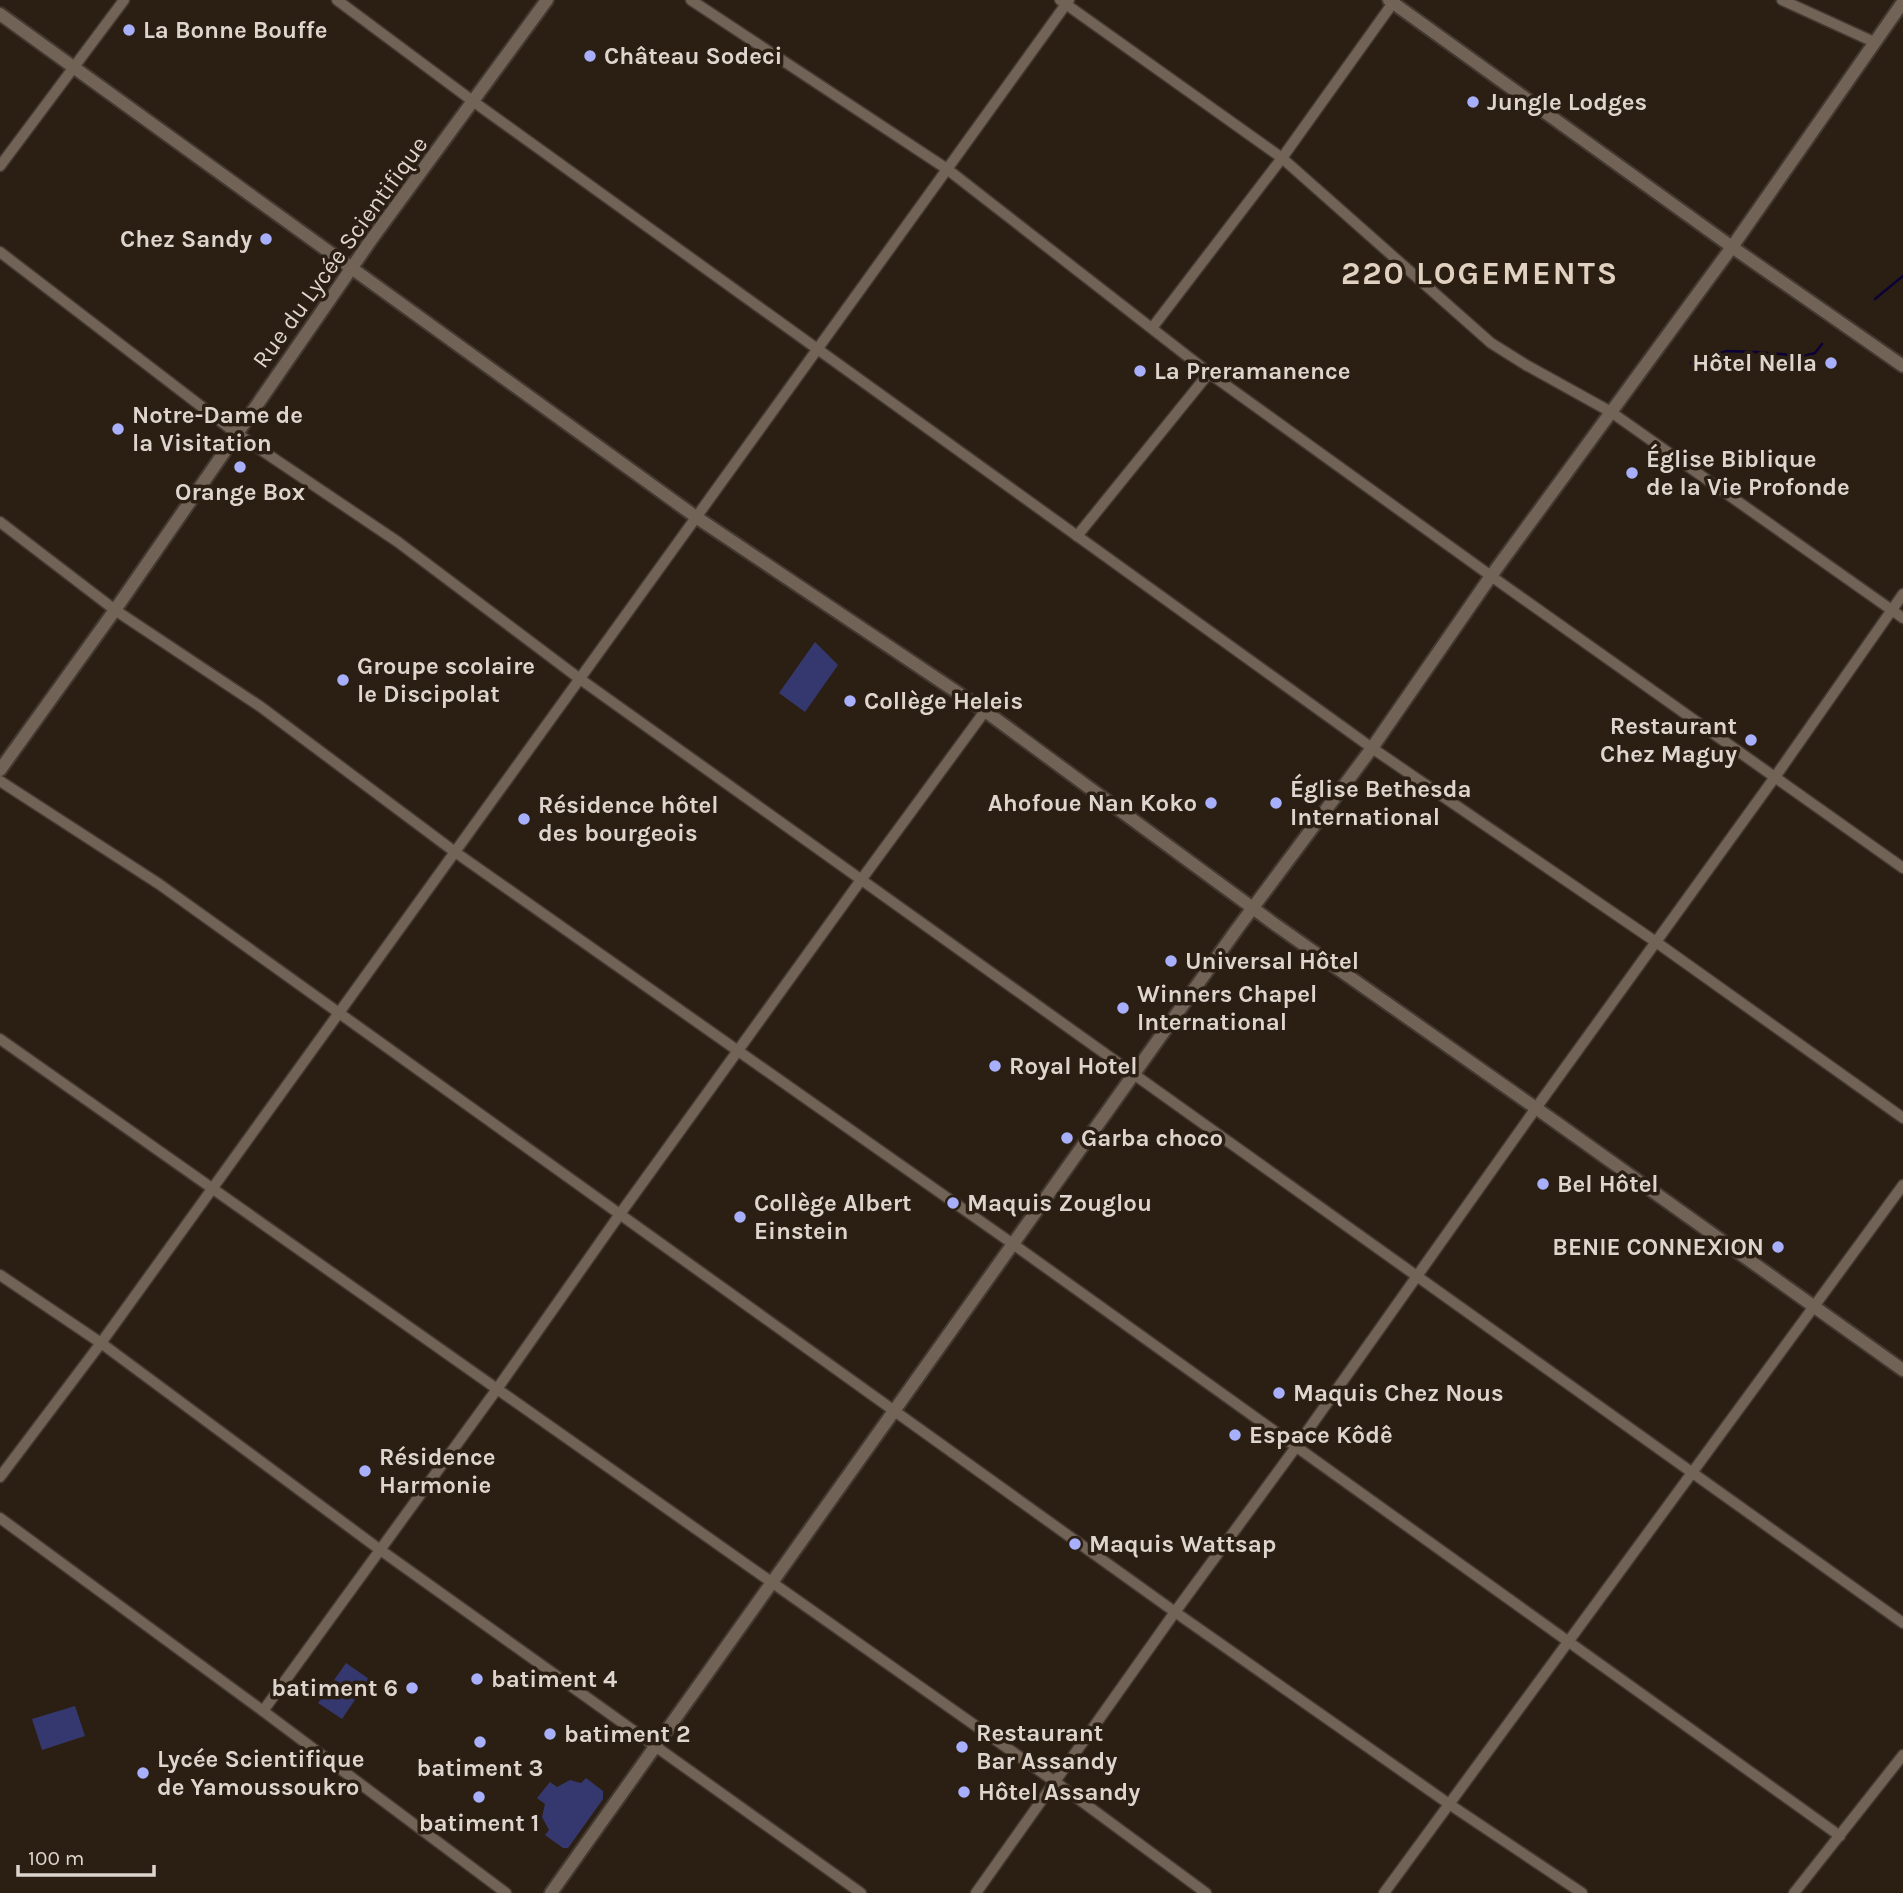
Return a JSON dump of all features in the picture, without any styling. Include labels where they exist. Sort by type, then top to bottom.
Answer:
[{"type":"street","points":[[0,166],[124,0]]},
{"type":"street","points":[[337,0],[474,102],[1372,748],[1656,942],[1903,1118]]},
{"type":"street","name":"Rue du Lycée Scientifique","points":[[0,770],[115,610],[352,267],[547,0]]},
{"type":"street","points":[[691,0],[947,169],[1209,373],[1903,868]]},
{"type":"street","points":[[1782,0],[1874,42]]},
{"type":"street","points":[[0,1477],[101,1343],[947,169],[1065,1],[1282,158],[1491,343],[1611,412],[1903,618]]},
{"type":"street","points":[[1152,328],[1282,158],[1392,1],[1732,247],[1903,366]]},
{"type":"street","points":[[551,1893],[1253,908],[1372,748],[1491,576],[1732,247],[1903,2]]},
{"type":"street","points":[[0,14],[696,517],[985,711],[1253,908],[1903,1370]]},
{"type":"street","points":[[0,252],[236,433],[398,542],[580,679],[1903,1623]]},
{"type":"street","points":[[1077,536],[1209,373]]},
{"type":"street","points":[[0,522],[115,610],[261,707],[455,852],[1013,1244],[1840,1836]]},
{"type":"street","points":[[976,1893],[1775,778],[1903,594]]},
{"type":"street","points":[[263,1711],[985,711]]},
{"type":"street","points":[[0,781],[159,884],[1175,1612],[1449,1804],[1582,1893]]},
{"type":"street","points":[[0,1039],[1054,1781],[1206,1893]]},
{"type":"street","points":[[1384,1893],[1903,1185]]},
{"type":"street","points":[[0,1275],[101,1343],[379,1549],[860,1893]]},
{"type":"street","points":[[0,1518],[506,1893]]},
{"type":"street","points":[[1794,1893],[1903,1755]]},
{"type":"shaded area","points":[[815,642],[838,665],[805,712],[779,693]]},
{"type":"shaded area","points":[[346,1663],[369,1679],[342,1719],[318,1703]]},
{"type":"shaded area","points":[[75,1706],[85,1736],[42,1750],[32,1719]]},
{"type":"shaded area","points":[[586,1778],[603,1791],[603,1799],[568,1848],[563,1848],[545,1835],[549,1830],[542,1817],[545,1804],[537,1798],[550,1782],[557,1787],[570,1780],[581,1783]]},
{"type":"waterway","points":[[1875,299],[1903,276]]},
{"type":"waterway","points":[[1691,363],[1727,351],[1804,356],[1815,353],[1822,344]]},
{"type":"place","name":"La Bonne Bouffe","points":[[129,30]]},
{"type":"place","name":"Château Sodeci","points":[[590,56]]},
{"type":"place","name":"Jungle Lodges","points":[[1473,102]]},
{"type":"place","name":"Chez Sandy","points":[[266,239]]},
{"type":"place","name":"Hôtel Nella","points":[[1831,363]]},
{"type":"place","name":"La Preramanence","points":[[1140,371]]},
{"type":"place","name":"Notre-Dame de la Visitation","points":[[118,429]]},
{"type":"place","name":"Orange Box","points":[[240,467]]},
{"type":"place","name":"Église Biblique de la Vie Profonde","points":[[1632,473]]},
{"type":"place","name":"Groupe scolaire le Discipolat","points":[[343,680]]},
{"type":"place","name":"Collège Heleis","points":[[850,701]]},
{"type":"place","name":"Restaurant Chez Maguy","points":[[1751,740]]},
{"type":"place","name":"Ahofoue Nan Koko","points":[[1211,803]]},
{"type":"place","name":"Église Bethesda International","points":[[1276,803]]},
{"type":"place","name":"Résidence hôtel des bourgeois","points":[[524,819]]},
{"type":"place","name":"Universal Hôtel","points":[[1171,961]]},
{"type":"place","name":"Winners Chapel International","points":[[1123,1008]]},
{"type":"place","name":"Royal Hotel","points":[[995,1066]]},
{"type":"place","name":"Garba choco","points":[[1067,1138]]},
{"type":"place","name":"Bel Hôtel","points":[[1543,1184]]},
{"type":"place","name":"Maquis Zouglou","points":[[953,1203]]},
{"type":"place","name":"Collège Albert Einstein","points":[[740,1217]]},
{"type":"place","name":"BENIE CONNEXION","points":[[1778,1247]]},
{"type":"place","name":"Maquis Chez Nous","points":[[1279,1393]]},
{"type":"place","name":"Espace Kôdê","points":[[1235,1435]]},
{"type":"place","name":"Résidence Harmonie","points":[[365,1471]]},
{"type":"place","name":"Maquis Wattsap","points":[[1075,1544]]},
{"type":"place","name":"batiment 4","points":[[477,1679]]},
{"type":"place","name":"batiment 6","points":[[412,1688]]},
{"type":"place","name":"batiment 2","points":[[550,1734]]},
{"type":"place","name":"batiment 3","points":[[480,1742]]},
{"type":"place","name":"Restaurant Bar Assandy","points":[[962,1747]]},
{"type":"place","name":"Lycée Scientifique de Yamoussoukro","points":[[143,1773]]},
{"type":"place","name":"Hôtel Assandy","points":[[964,1792]]},
{"type":"place","name":"batiment 1","points":[[479,1797]]},
{"type":"district","name":"220 LOGEMENTS","points":[[1480,273]]}]
